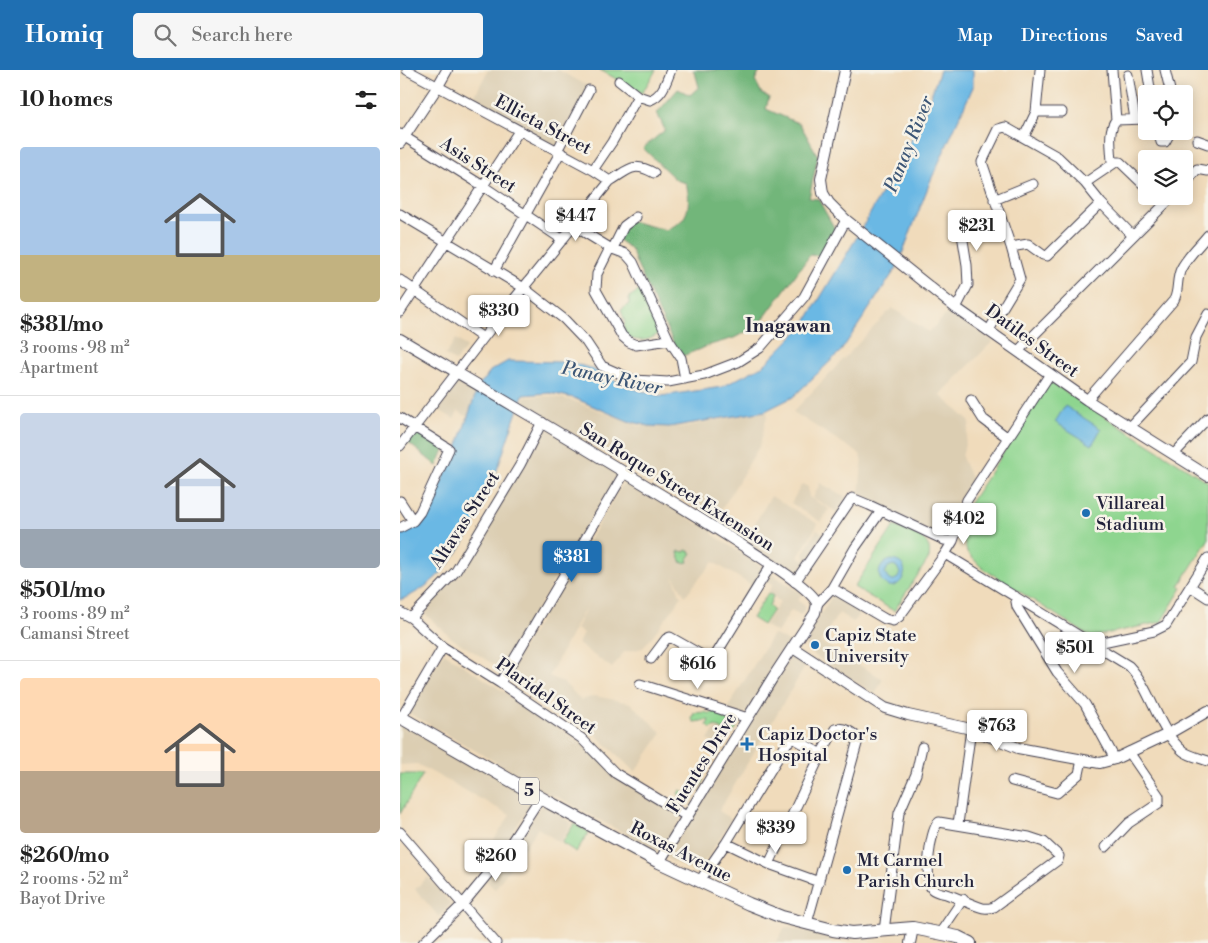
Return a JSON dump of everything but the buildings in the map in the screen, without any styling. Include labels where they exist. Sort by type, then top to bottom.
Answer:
[{"type":"highway","name":"Roxas Avenue","points":[[400,718],[540,798],[659,862],[749,904],[782,917],[852,933],[913,928],[940,933],[961,941]]},
{"type":"main road","points":[[401,138],[438,86],[447,70]]},
{"type":"main road","name":"Datiles Street","points":[[846,70],[821,179],[823,193],[829,202],[846,220],[956,308],[1087,400],[1208,476]]},
{"type":"main road","name":"San Roque Street Extension","points":[[400,339],[519,408],[704,520],[795,582],[816,601]]},
{"type":"main road","name":"Fuentes Drive","points":[[659,862],[772,677],[815,613],[816,601]]},
{"type":"main road","points":[[793,648],[885,708],[971,729],[1018,748],[1100,763],[1168,734],[1208,711]]},
{"type":"main road","points":[[910,943],[913,928]]},
{"type":"street","name":"Ellieta Street","points":[[406,70],[593,170],[610,181]]},
{"type":"street","points":[[619,81],[638,96],[650,100],[657,97],[662,91],[671,70]]},
{"type":"street","points":[[1024,137],[1036,112],[1040,70]]},
{"type":"street","points":[[1147,70],[1150,85]]},
{"type":"street","points":[[1165,70],[1169,85]]},
{"type":"street","points":[[1112,164],[1111,131],[1116,120],[1112,74],[1127,73],[1136,120],[1116,120]]},
{"type":"street","points":[[494,271],[589,90]]},
{"type":"street","points":[[593,170],[612,142],[638,96]]},
{"type":"street","points":[[1036,112],[1062,112]]},
{"type":"street","points":[[989,330],[1020,279],[982,162],[998,129],[1001,127],[1005,126],[1058,157],[1085,183],[1101,203],[1133,236]]},
{"type":"street","points":[[400,312],[519,131]]},
{"type":"street","name":"Asis Street","points":[[401,138],[482,186],[563,240]]},
{"type":"street","points":[[1197,140],[1208,144]]},
{"type":"street","points":[[1085,183],[1112,164],[1120,162],[1138,179]]},
{"type":"street","points":[[400,446],[483,338],[610,181],[635,166],[643,167],[654,173]]},
{"type":"street","points":[[1193,174],[1197,169],[1208,171]]},
{"type":"street","points":[[994,200],[1033,184]]},
{"type":"street","points":[[1011,247],[1028,244],[1043,256],[1048,256],[1101,203]]},
{"type":"street","points":[[1018,351],[1164,205]]},
{"type":"street","points":[[400,214],[524,288],[564,319],[586,342],[602,366],[634,380],[668,382],[704,376],[738,362],[760,348],[804,298],[846,220]]},
{"type":"street","points":[[636,217],[624,226],[597,274],[596,290],[622,336],[629,342],[636,345],[669,340]]},
{"type":"street","points":[[956,308],[968,285],[967,265],[960,222]]},
{"type":"street","points":[[574,226],[626,254],[633,262],[669,340],[680,358],[685,379]]},
{"type":"street","points":[[1087,400],[1174,300],[1177,295],[1181,268],[1208,235]]},
{"type":"street","points":[[400,280],[483,338]]},
{"type":"street","points":[[1130,427],[1190,362],[1196,337],[1208,314]]},
{"type":"street","points":[[832,588],[885,619],[893,621],[900,617],[945,554],[953,541],[967,500],[1050,374]]},
{"type":"street","points":[[971,400],[983,419],[1008,438]]},
{"type":"street","points":[[400,418],[449,449],[420,512],[412,521],[400,528]]},
{"type":"street","points":[[1174,454],[1208,418]]},
{"type":"street","name":"Altavas Street","points":[[411,618],[456,571],[520,465],[542,422]]},
{"type":"street","points":[[500,683],[624,472]]},
{"type":"street","points":[[795,582],[852,498],[944,540],[953,541]]},
{"type":"street","points":[[400,501],[412,521]]},
{"type":"street","name":"Fuentes Drive","points":[[816,601],[832,588],[855,548],[881,510]]},
{"type":"street","points":[[945,554],[1129,666],[1139,676],[1168,734],[1184,752],[1208,761]]},
{"type":"street","points":[[1093,644],[1154,631],[1166,625],[1208,558]]},
{"type":"street","points":[[652,660],[670,637],[707,658],[711,659],[715,656],[771,565]]},
{"type":"street","points":[[1191,587],[1208,598]]},
{"type":"street","points":[[1015,596],[1017,608],[1057,672],[1085,704],[1114,758]]},
{"type":"street","points":[[400,612],[411,618]]},
{"type":"street","name":"Plaridel Street","points":[[411,618],[443,647],[581,738],[615,773],[688,817]]},
{"type":"street","points":[[400,718],[443,647]]},
{"type":"street","points":[[640,684],[748,718]]},
{"type":"street","points":[[769,864],[821,754],[837,727],[857,737],[858,740],[806,923]]},
{"type":"street","points":[[958,824],[971,729]]},
{"type":"street","points":[[699,882],[726,843],[790,740],[795,739],[821,754]]},
{"type":"street","points":[[884,931],[899,812],[916,774],[922,747]]},
{"type":"street","points":[[1106,847],[1129,823],[1158,803],[1159,796],[1129,752]]},
{"type":"street","points":[[1012,781],[1057,793],[1079,774],[1082,760]]},
{"type":"street","points":[[423,943],[463,904],[501,858],[540,798]]},
{"type":"street","points":[[939,822],[1029,837],[1044,842],[1059,856],[1058,860],[994,906],[982,908],[962,899],[933,891],[930,886],[928,870],[934,829],[939,822]]},
{"type":"street","points":[[400,832],[496,943]]},
{"type":"street","points":[[726,843],[769,864],[819,882]]},
{"type":"street","points":[[940,933],[962,899]]},
{"type":"shaded area","points":[[488,70],[558,70],[588,86],[556,147],[472,101]]},
{"type":"shaded area","points":[[892,308],[929,332],[950,311],[993,341],[940,395],[970,422],[962,457],[973,483],[950,528],[942,527],[934,533],[883,508],[859,493],[862,465],[860,454],[793,412]]},
{"type":"shaded area","points":[[456,339],[467,347],[455,361],[445,355]]},
{"type":"shaded area","points":[[457,375],[477,386],[468,417],[458,411],[454,419],[432,406]]},
{"type":"shaded area","points":[[548,396],[571,400],[639,426],[682,427],[768,411],[760,445],[716,519],[535,411],[522,401],[525,397]]},
{"type":"shaded area","points":[[543,426],[619,472],[501,669],[453,639],[424,613],[458,569]]},
{"type":"shaded area","points":[[627,477],[698,524],[714,531],[712,534],[802,594],[798,601],[806,606],[801,615],[791,610],[777,633],[765,625],[780,602],[768,592],[773,585],[759,576],[753,586],[713,562],[685,596],[673,576],[681,597],[677,604],[643,648],[624,652],[612,668],[578,644],[583,633],[576,629],[588,603],[549,676],[564,683],[581,700],[595,696],[630,703],[662,733],[635,772],[597,736],[596,732],[508,673]]},
{"type":"shaded area","points":[[820,483],[846,497],[837,512],[813,498]]},
{"type":"shaded area","points":[[802,484],[808,487],[809,497],[829,509],[821,522],[791,503]]},
{"type":"shaded area","points":[[771,496],[818,524],[798,557],[804,560],[805,556],[803,554],[817,529],[825,535],[799,575],[744,542]]},
{"type":"shaded area","name":"Capiz State University","points":[[834,593],[861,611],[853,622],[839,613],[820,642],[883,679],[875,694],[806,648],[807,635]]},
{"type":"shaded area","points":[[773,634],[789,642],[723,749],[708,740]]},
{"type":"shaded area","points":[[793,650],[809,660],[719,811],[732,819],[697,874],[666,858]]},
{"type":"shaded area","points":[[444,653],[542,716],[682,816],[660,853],[554,795],[553,797],[531,784],[531,782],[409,713]]},
{"type":"shaded area","points":[[402,724],[535,798],[498,855],[488,849],[510,815],[417,764],[400,765],[400,728]]},
{"type":"shaded area","points":[[542,804],[572,823],[560,843],[538,828],[495,889],[486,881]]},
{"type":"shaded area","points":[[428,877],[451,904],[439,917],[415,889]]},
{"type":"shaded area","points":[[785,927],[832,936],[830,943],[776,943]]},
{"type":"green space","points":[[600,70],[656,70],[642,93]]},
{"type":"green space","points":[[693,70],[761,70],[755,80],[762,94],[769,97],[766,109],[800,124],[818,156],[809,198],[818,199],[835,229],[823,256],[810,255],[759,325],[734,338],[680,357],[631,249],[617,239],[626,220],[666,230],[679,222],[686,213],[688,198],[686,183],[676,180],[643,148],[665,130],[657,113],[678,89],[690,95],[699,87]]},
{"type":"green space","points":[[642,289],[661,332],[643,340],[623,337],[625,321],[621,310],[629,304],[629,297]]},
{"type":"green space","name":"Villareal Stadium","points":[[1050,382],[1208,482],[1208,540],[1179,586],[1182,588],[1161,622],[1091,637],[981,567],[967,552],[959,523],[970,503]]},
{"type":"green space","points":[[417,427],[447,443],[437,466],[406,441]]},
{"type":"green space","points":[[894,526],[914,533],[924,540],[928,545],[929,558],[894,611],[854,587]]},
{"type":"green space","points":[[686,550],[692,553],[687,560],[688,562],[682,563],[678,553],[679,551],[685,552]]},
{"type":"green space","points":[[768,593],[773,596],[769,606],[773,610],[763,625],[752,618]]},
{"type":"green space","points":[[717,710],[723,711],[723,719],[729,721],[728,725],[737,728],[732,734],[715,726],[711,729],[707,725],[709,720],[694,722],[692,719],[694,713],[705,712],[710,714]]},
{"type":"green space","points":[[400,774],[423,774],[400,814]]},
{"type":"green space","points":[[698,778],[704,781],[690,800],[678,794],[680,790],[688,794]]},
{"type":"green space","points":[[574,824],[589,832],[576,852],[562,843]]},
{"type":"water","name":"Panay River","points":[[940,70],[973,70],[973,87],[930,182],[897,267],[841,351],[793,397],[765,411],[669,427],[649,426],[628,421],[574,398],[550,393],[523,395],[492,482],[480,512],[465,541],[447,566],[426,586],[400,600],[400,534],[419,522],[427,513],[456,451],[477,386],[486,378],[490,371],[508,361],[568,362],[590,368],[628,387],[661,396],[722,387],[764,365],[803,326],[857,237],[922,120]]},
{"type":"water","points":[[1065,406],[1101,429],[1092,445],[1055,422]]},
{"type":"water","points":[[888,561],[899,562],[904,567],[903,578],[894,586],[888,586],[882,581],[879,574],[882,565]],"holes":[[[893,565],[897,567],[900,573],[898,578],[892,581],[888,579],[885,573],[888,567]]]},
{"type":"place","name":"Villareal Stadium","points":[[1086,513]]},
{"type":"place","name":"Capiz State University","points":[[815,645]]},
{"type":"place","name":"Capiz Doctor's Hospital","points":[[747,744]]},
{"type":"place","name":"Mt Carmel Parish Church","points":[[847,870]]},
{"type":"district","name":"Inagawan","points":[[788,326]]}]
